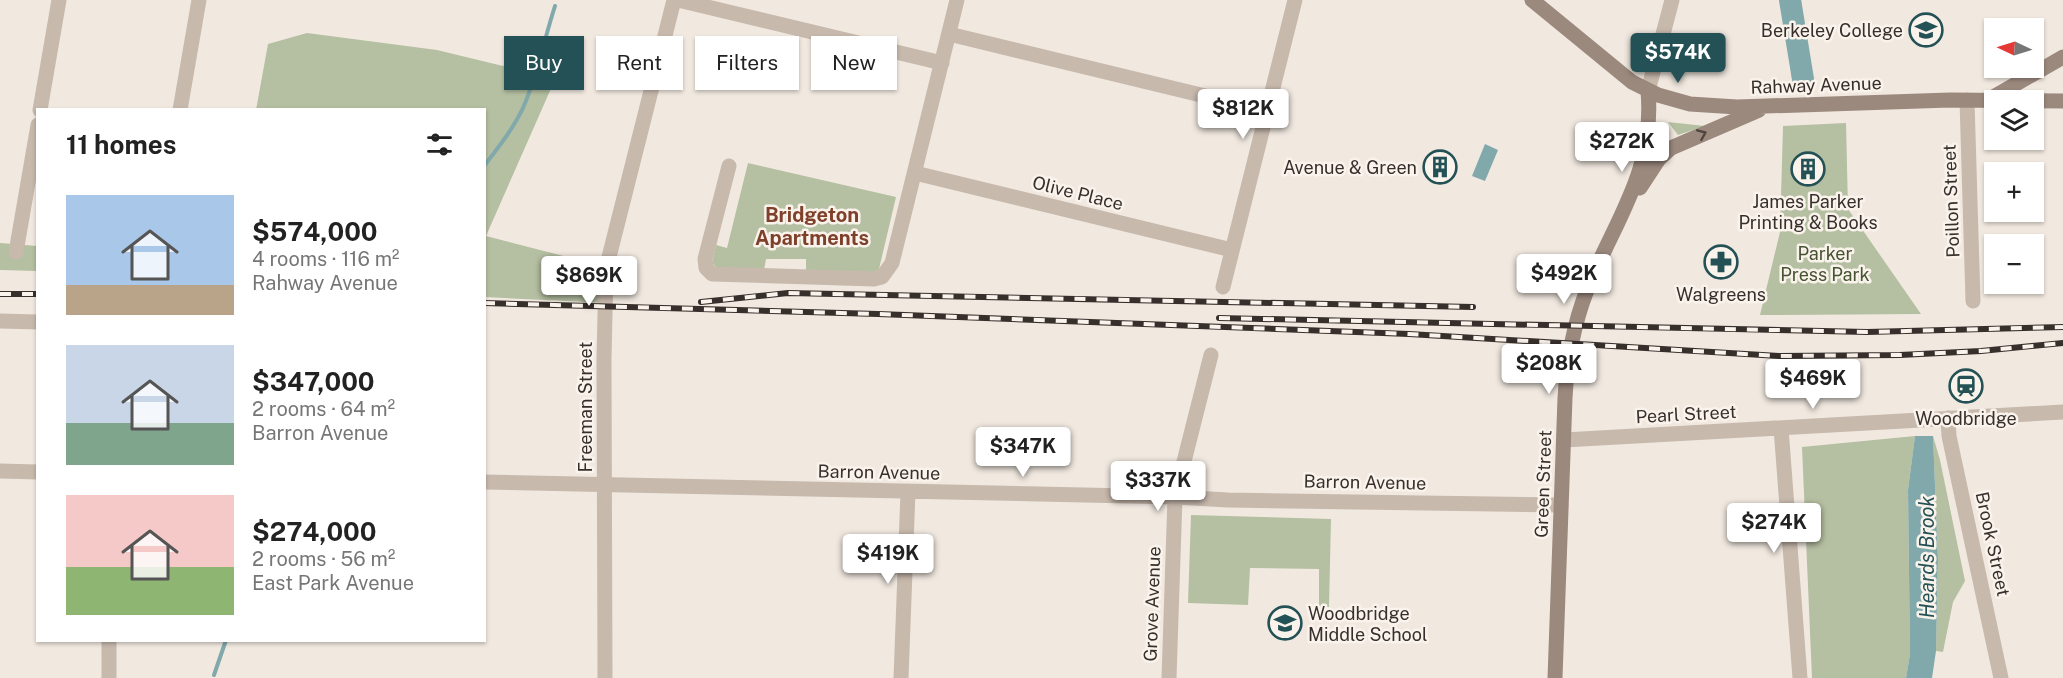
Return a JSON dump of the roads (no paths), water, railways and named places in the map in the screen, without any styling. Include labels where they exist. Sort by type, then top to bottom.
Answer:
[{"type":"street","points":[[40,108],[59,0]]},
{"type":"street","points":[[180,108],[199,0]]},
{"type":"street","points":[[676,0],[942,63]]},
{"type":"street","name":"Freeman Street","points":[[605,678],[606,269],[676,0]]},
{"type":"street","points":[[729,166],[705,260],[706,268],[712,274],[874,279],[882,277],[892,263],[957,0]]},
{"type":"street","points":[[1223,287],[1295,0]]},
{"type":"street","name":"Rahway Avenue","points":[[1532,0],[1625,77],[1648,91],[1679,101],[1737,107],[1984,100]]},
{"type":"street","points":[[1648,91],[1672,0]]},
{"type":"street","points":[[949,34],[1267,111]]},
{"type":"street","points":[[2005,90],[2063,57]]},
{"type":"street","name":"Green Street","points":[[1555,678],[1567,366],[1573,334],[1590,282],[1621,219],[1638,177],[1650,126],[1648,91]]},
{"type":"street","name":"Poillon Street","points":[[1967,100],[1973,301]]},
{"type":"street","name":"Rahway Avenue","points":[[2044,101],[2063,101]]},
{"type":"street","points":[[1621,219],[1654,167],[1671,148],[1767,106]]},
{"type":"street","points":[[16,252],[36,137]]},
{"type":"street","name":"Olive Place","points":[[915,173],[1232,250]]},
{"type":"street","points":[[0,321],[36,322]]},
{"type":"street","name":"Grove Avenue","points":[[1169,678],[1175,497],[1211,355]]},
{"type":"street","name":"Pearl Street","points":[[1564,440],[2063,412]]},
{"type":"street","name":"Brook Street","points":[[1947,418],[2001,678]]},
{"type":"street","points":[[1781,428],[1800,678]]},
{"type":"street","points":[[0,471],[36,472]]},
{"type":"street","name":"Barron Avenue","points":[[486,482],[1228,500],[1562,505]]},
{"type":"street","points":[[901,678],[908,492]]},
{"type":"street","points":[[109,678],[110,642]]},
{"type":"water","points":[[1485,144],[1498,150],[1485,181],[1472,176]]},
{"type":"water","points":[[1915,436],[1933,436],[1938,559],[1936,651],[1932,678],[1906,678],[1910,654],[1908,490]]},
{"type":"waterway","name":"Heards Brook","points":[[1790,0],[1803,79]]},
{"type":"waterway","points":[[486,163],[510,131],[523,108],[555,6]]},
{"type":"waterway","points":[[214,675],[225,642]]},
{"type":"railway","points":[[701,302],[788,293],[1473,307]]},
{"type":"railway","points":[[0,294],[36,294]]},
{"type":"railway","points":[[486,303],[878,314],[1409,334],[1779,356],[1900,355],[1981,351],[2063,343]]},
{"type":"railway","points":[[1219,318],[1867,332],[2063,327]]},
{"type":"place","name":"Berkeley College","points":[[1926,30]]},
{"type":"place","name":"Avenue & Green","points":[[1440,167]]},
{"type":"place","name":"James Parker Printing & Books","points":[[1808,169]]},
{"type":"place","name":"Walgreens","points":[[1721,262]]},
{"type":"place","name":"Woodbridge","points":[[1966,386]]},
{"type":"place","name":"Woodbridge Middle School","points":[[1285,623]]},
{"type":"district","name":"Bridgeton Apartments","points":[[812,226]]},
{"type":"park label","name":"Parker Press Park","points":[[1825,263]]}]
